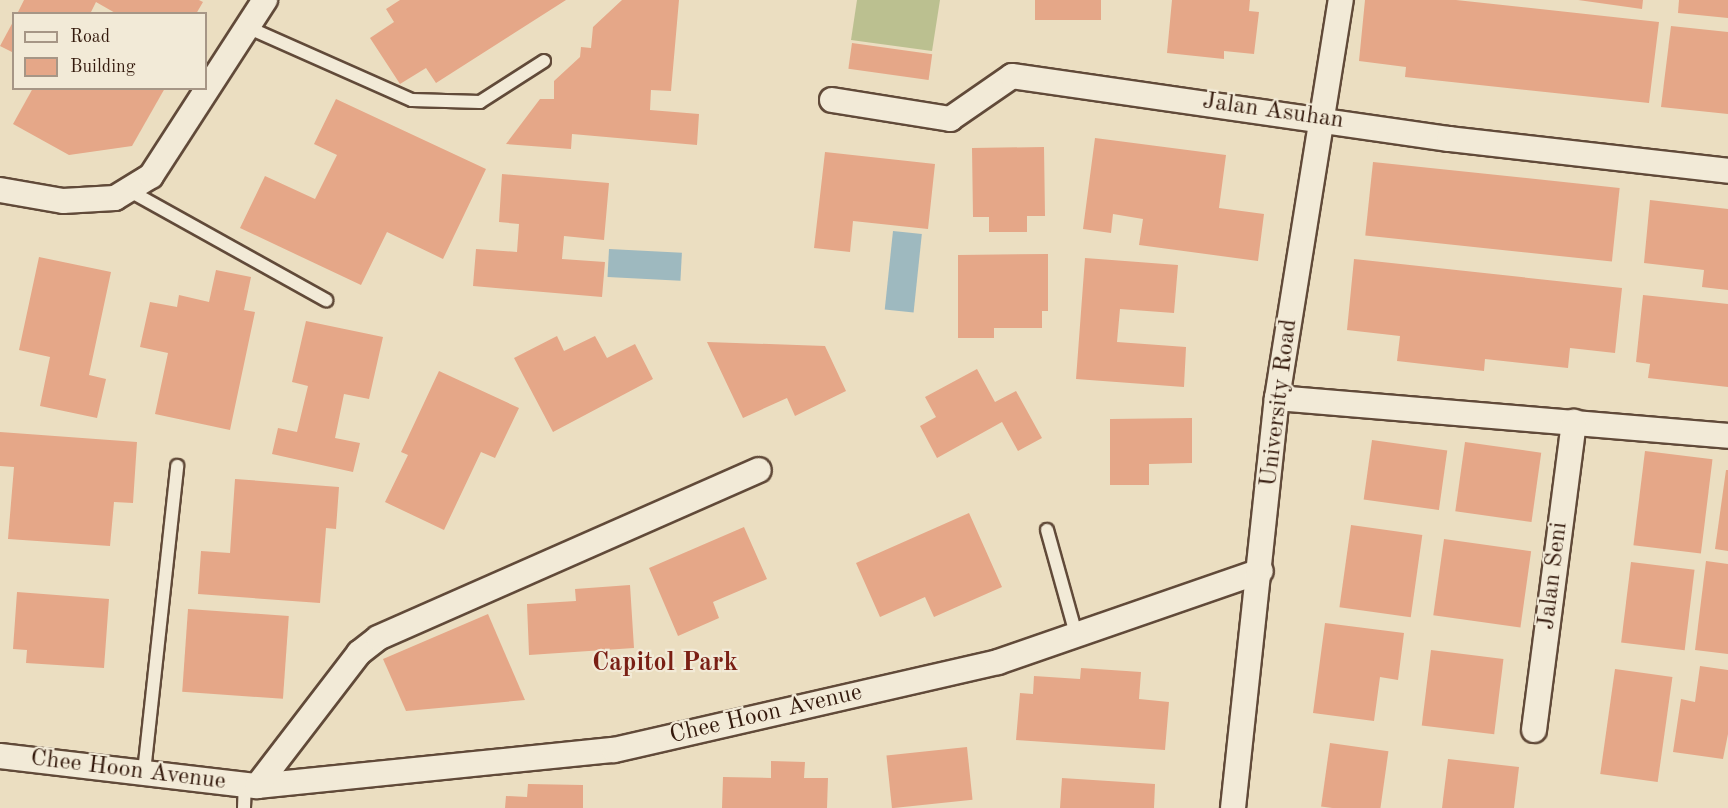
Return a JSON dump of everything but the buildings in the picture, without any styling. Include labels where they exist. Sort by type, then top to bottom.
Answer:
[{"type":"street","points":[[207,90],[265,0]]},
{"type":"street","name":"University Road","points":[[1233,808],[1277,398],[1341,0]]},
{"type":"street","name":"Jalan Asuhan","points":[[832,100],[950,119],[1012,76],[1449,139],[1728,171]]},
{"type":"street","points":[[0,190],[63,201],[115,198],[151,177],[207,90]]},
{"type":"street","points":[[1277,398],[1728,436]]},
{"type":"street","name":"Jalan Seni","points":[[1534,730],[1574,422]]},
{"type":"street","name":"Chee Hoon Avenue","points":[[249,793],[359,653],[378,638],[759,470]]},
{"type":"street","name":"Chee Hoon Avenue","points":[[0,756],[144,772],[249,793],[614,750],[998,662],[1260,572]]},
{"type":"lane","points":[[247,27],[412,100],[480,102],[544,61]]},
{"type":"lane","points":[[128,190],[326,300]]},
{"type":"lane","points":[[144,772],[177,466]]},
{"type":"lane","points":[[1047,530],[1076,634]]},
{"type":"green space","points":[[857,0],[940,0],[932,51],[851,40]]},
{"type":"water","points":[[893,231],[922,234],[914,313],[885,310]]},
{"type":"water","points":[[609,249],[682,253],[680,281],[608,277]]},
{"type":"district","name":"Capitol Park","points":[[665,664]]}]
